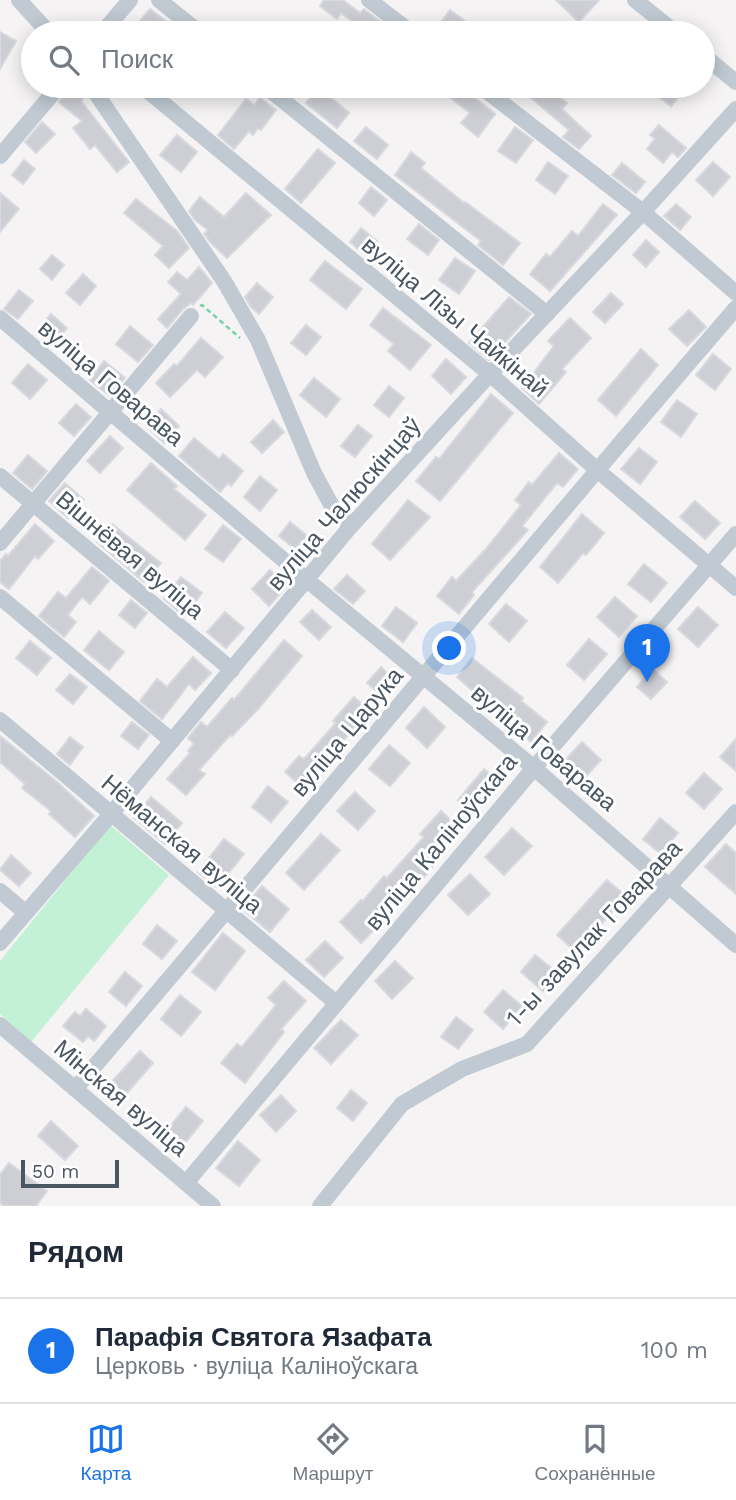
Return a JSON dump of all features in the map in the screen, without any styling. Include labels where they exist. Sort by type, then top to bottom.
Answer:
[{"type":"street","points":[[19,0],[38,21]]},
{"type":"street","points":[[112,21],[130,0]]},
{"type":"street","points":[[159,0],[185,21]]},
{"type":"street","points":[[369,0],[396,21]]},
{"type":"street","points":[[635,0],[661,21]]},
{"type":"street","points":[[715,65],[736,82]]},
{"type":"street","points":[[0,156],[49,98]]},
{"type":"street","points":[[99,98],[224,281],[258,340],[314,473],[334,508],[352,526]]},
{"type":"street","name":"вуліца Лізы Чайкінай","points":[[156,98],[490,374],[596,469],[736,588]]},
{"type":"street","points":[[280,98],[547,314]]},
{"type":"street","points":[[496,98],[643,212],[736,293]]},
{"type":"street","name":"вуліца Чалюскінцаў","points":[[0,943],[352,526],[736,109]]},
{"type":"street","name":"вуліца Царука","points":[[75,1089],[227,912],[596,469],[736,308]]},
{"type":"street","points":[[0,542],[191,316]]},
{"type":"street","name":"вуліца Говарава","points":[[0,318],[307,580],[534,768],[736,945]]},
{"type":"street","name":"Вішнёвая вуліца","points":[[0,476],[232,670]]},
{"type":"street","name":"вуліца Каліноўскага","points":[[186,1183],[335,1002],[736,534]]},
{"type":"street","points":[[0,597],[172,741]]},
{"type":"street","name":"Нёманская вуліца","points":[[0,720],[335,1002]]},
{"type":"street","name":"1-ы завулак Говарава","points":[[320,1206],[402,1104],[462,1069],[527,1044],[736,812]]},
{"type":"street","points":[[0,891],[25,912]]},
{"type":"street","name":"Мінская вуліца","points":[[0,1025],[213,1206]]},
{"type":"path","points":[[191,316],[202,305],[245,343],[258,340]]},
{"type":"green space","points":[[110,825],[169,875],[31,1042],[0,1014],[0,961]]},
{"type":"building","points":[[324,0],[343,0],[360,13],[364,9],[379,21],[352,21],[341,13],[337,19],[320,6]]},
{"type":"building","points":[[556,0],[599,0],[578,21]]},
{"type":"building","points":[[150,9],[165,21],[140,21]]},
{"type":"building","points":[[450,10],[465,21],[442,21]]},
{"type":"building","points":[[0,32],[16,41],[0,69]]},
{"type":"building","points":[[62,98],[83,98],[81,101],[129,162],[117,172],[95,145],[90,149],[73,128],[82,121],[59,102]]},
{"type":"building","points":[[260,98],[276,110],[261,130],[258,128],[253,135],[249,131],[234,149],[218,135],[246,99],[254,105]]},
{"type":"building","points":[[310,98],[331,98],[349,113],[337,128],[306,103]]},
{"type":"building","points":[[451,98],[475,98],[495,114],[478,137],[461,123],[470,113]]},
{"type":"building","points":[[531,98],[561,98],[567,103],[562,109],[591,136],[579,149],[563,137],[569,130]]},
{"type":"building","points":[[660,98],[677,98],[671,106]]},
{"type":"building","points":[[42,122],[55,134],[36,153],[25,142]]},
{"type":"building","points":[[659,125],[686,148],[678,157],[672,152],[663,163],[647,149],[655,139],[650,135]]},
{"type":"building","points":[[366,127],[388,145],[377,159],[354,141]]},
{"type":"building","points":[[515,127],[533,140],[516,163],[498,151]]},
{"type":"building","points":[[177,135],[197,152],[181,172],[160,155]]},
{"type":"building","points":[[318,149],[335,163],[301,203],[285,189]]},
{"type":"building","points":[[411,152],[425,163],[421,168],[520,243],[503,265],[478,245],[481,241],[395,175]]},
{"type":"building","points":[[24,160],[35,169],[23,184],[12,175]]},
{"type":"building","points":[[548,162],[568,176],[555,194],[536,180]]},
{"type":"building","points":[[713,162],[730,177],[713,196],[696,180]]},
{"type":"building","points":[[622,163],[645,182],[636,193],[612,175]]},
{"type":"building","points":[[371,187],[387,200],[374,216],[359,203]]},
{"type":"building","points":[[0,193],[19,209],[0,232]]},
{"type":"building","points":[[246,193],[271,215],[227,258],[211,243],[204,234],[208,230],[195,220],[189,211],[200,197],[224,217]]},
{"type":"building","points":[[136,199],[177,231],[189,248],[169,268],[155,255],[163,246],[124,213]]},
{"type":"building","points":[[603,204],[617,215],[550,291],[530,274],[546,254],[550,257],[572,231],[578,236]]},
{"type":"building","points":[[676,204],[691,217],[680,230],[664,216]]},
{"type":"building","points":[[419,224],[439,240],[428,255],[407,239]]},
{"type":"building","points":[[361,228],[377,241],[365,255],[350,242]]},
{"type":"building","points":[[646,240],[659,252],[646,267],[633,255]]},
{"type":"building","points":[[52,255],[64,265],[52,280],[40,269]]},
{"type":"building","points":[[455,258],[475,271],[459,294],[439,280]]},
{"type":"building","points":[[325,261],[362,289],[346,309],[310,280]]},
{"type":"building","points":[[199,267],[212,283],[193,305],[191,303],[183,309],[167,328],[158,319],[181,294],[168,282],[177,272],[187,280]]},
{"type":"building","points":[[83,274],[96,286],[80,305],[66,293]]},
{"type":"building","points":[[257,283],[273,297],[259,314],[245,297]]},
{"type":"building","points":[[19,290],[33,301],[18,319],[4,309]]},
{"type":"building","points":[[611,293],[623,304],[605,323],[593,312]]},
{"type":"building","points":[[509,297],[531,314],[489,360],[469,343]]},
{"type":"building","points":[[383,308],[431,345],[410,370],[388,351],[394,344],[370,325]]},
{"type":"building","points":[[689,310],[706,327],[687,346],[669,329]]},
{"type":"building","points":[[51,314],[67,328],[53,345],[36,331]]},
{"type":"building","points":[[570,318],[591,338],[562,369],[566,372],[539,404],[522,388],[554,346],[548,341]]},
{"type":"building","points":[[306,325],[321,337],[306,355],[291,343]]},
{"type":"building","points":[[130,326],[153,345],[138,362],[116,344]]},
{"type":"building","points":[[201,338],[223,357],[205,377],[197,370],[170,397],[156,383],[174,364],[177,366]]},
{"type":"building","points":[[641,349],[658,365],[616,416],[598,400]]},
{"type":"building","points":[[713,354],[731,369],[715,390],[696,375]]},
{"type":"building","points":[[446,359],[466,377],[451,394],[432,376]]},
{"type":"building","points":[[104,361],[125,378],[110,396],[90,380]]},
{"type":"building","points":[[28,364],[47,380],[30,399],[12,383]]},
{"type":"building","points":[[314,378],[340,399],[326,417],[300,395]]},
{"type":"building","points":[[389,386],[404,398],[389,417],[374,405]]},
{"type":"building","points":[[491,394],[513,413],[440,501],[416,481],[436,457],[439,459]]},
{"type":"building","points":[[677,400],[697,414],[681,437],[661,422]]},
{"type":"building","points":[[76,404],[91,417],[74,436],[59,423]]},
{"type":"building","points":[[161,409],[179,426],[164,443],[146,426]]},
{"type":"building","points":[[273,420],[284,432],[262,453],[251,442]]},
{"type":"building","points":[[358,425],[372,436],[355,457],[341,446]]},
{"type":"building","points":[[110,436],[123,448],[100,473],[87,461]]},
{"type":"building","points":[[194,438],[219,459],[223,454],[243,471],[231,486],[228,483],[220,492],[179,456]]},
{"type":"building","points":[[639,448],[657,462],[640,484],[621,469]]},
{"type":"building","points":[[559,453],[578,469],[563,487],[557,483],[522,526],[528,530],[472,592],[474,595],[459,614],[437,596],[452,577],[456,581],[485,550],[521,505],[515,500],[529,482],[532,485]]},
{"type":"building","points":[[28,455],[47,471],[32,489],[13,473]]},
{"type":"building","points":[[151,463],[177,486],[174,489],[206,515],[185,540],[127,490]]},
{"type":"building","points":[[260,476],[277,490],[260,511],[244,497]]},
{"type":"building","points":[[65,483],[84,500],[68,518],[49,501]]},
{"type":"building","points":[[408,500],[430,517],[390,560],[372,544]]},
{"type":"building","points":[[695,501],[720,523],[705,539],[680,517]]},
{"type":"building","points":[[582,514],[604,533],[558,583],[540,567]]},
{"type":"building","points":[[290,522],[316,543],[305,557],[279,536]]},
{"type":"building","points":[[35,524],[54,541],[38,559],[35,556],[9,589],[0,582],[0,561],[6,554],[8,556]]},
{"type":"building","points":[[112,524],[161,563],[144,582],[97,542]]},
{"type":"building","points":[[223,525],[241,539],[223,562],[205,549]]},
{"type":"building","points":[[644,564],[667,583],[651,602],[628,584]]},
{"type":"building","points":[[92,567],[109,581],[90,604],[82,597],[68,615],[76,622],[64,637],[39,616],[58,592],[66,598]]},
{"type":"building","points":[[270,570],[287,586],[269,606],[252,589]]},
{"type":"building","points":[[347,575],[365,591],[353,604],[334,589]]},
{"type":"building","points":[[181,577],[202,593],[184,616],[164,599]]},
{"type":"building","points":[[615,597],[637,616],[619,637],[597,617]]},
{"type":"building","points":[[131,600],[147,613],[135,628],[119,615]]},
{"type":"building","points":[[506,604],[527,621],[509,642],[489,624]]},
{"type":"building","points":[[396,607],[417,623],[403,642],[382,626]]},
{"type":"building","points":[[698,607],[718,625],[698,647],[678,629]]},
{"type":"building","points":[[312,610],[331,627],[319,640],[300,622]]},
{"type":"building","points":[[225,612],[244,628],[226,648],[207,632]]},
{"type":"building","points":[[99,631],[124,652],[109,670],[84,650]]},
{"type":"building","points":[[589,639],[607,654],[584,680],[567,665]]},
{"type":"building","points":[[284,640],[302,656],[259,708],[199,770],[205,774],[186,795],[167,779],[190,753],[188,751],[194,744],[188,738],[201,722],[207,727],[232,698],[234,700]]},
{"type":"building","points":[[30,641],[51,658],[37,675],[16,658]]},
{"type":"building","points":[[193,657],[211,673],[195,690],[189,684],[162,719],[140,701],[157,679],[167,687]]},
{"type":"building","points":[[472,658],[523,698],[521,701],[547,722],[531,742],[457,677]]},
{"type":"building","points":[[381,667],[396,682],[383,697],[367,683]]},
{"type":"building","points":[[653,669],[667,682],[651,699],[637,687]]},
{"type":"building","points":[[70,674],[87,687],[73,704],[56,690]]},
{"type":"building","points":[[354,697],[369,710],[343,744],[303,788],[285,772],[299,756],[304,759],[336,723],[333,721]]},
{"type":"building","points":[[424,707],[445,727],[427,748],[406,728]]},
{"type":"building","points":[[132,722],[149,735],[138,749],[121,736]]},
{"type":"building","points":[[0,736],[94,816],[75,837],[49,814],[51,811],[22,788],[25,784],[0,762]]},
{"type":"building","points":[[70,737],[83,747],[70,765],[57,754]]},
{"type":"building","points":[[736,739],[736,771],[720,757]]},
{"type":"building","points":[[582,742],[601,760],[576,787],[557,769]]},
{"type":"building","points":[[389,745],[410,763],[390,786],[369,769]]},
{"type":"building","points":[[484,769],[498,780],[472,811],[458,800]]},
{"type":"building","points":[[704,773],[722,789],[704,809],[686,793]]},
{"type":"building","points":[[268,786],[288,802],[271,822],[252,807]]},
{"type":"building","points":[[355,792],[375,811],[358,830],[337,811]]},
{"type":"building","points":[[151,797],[182,823],[165,844],[134,818]]},
{"type":"building","points":[[441,811],[459,828],[432,858],[437,862],[418,884],[412,879],[380,918],[383,921],[361,943],[340,922],[363,901],[384,876],[387,878],[424,837],[420,834]]},
{"type":"building","points":[[660,818],[678,833],[661,854],[643,839]]},
{"type":"building","points":[[512,828],[532,846],[504,875],[485,857]]},
{"type":"building","points":[[321,834],[340,850],[304,890],[286,873]]},
{"type":"building","points":[[224,839],[244,854],[217,887],[198,872]]},
{"type":"building","points":[[726,844],[736,853],[736,894],[705,867]]},
{"type":"building","points":[[11,855],[31,873],[19,886],[0,870]]},
{"type":"building","points":[[470,874],[490,894],[468,915],[448,895]]},
{"type":"building","points":[[607,880],[626,896],[576,952],[557,935]]},
{"type":"building","points":[[262,886],[289,909],[270,932],[242,909]]},
{"type":"building","points":[[157,925],[177,941],[162,959],[143,944]]},
{"type":"building","points":[[223,933],[245,951],[215,990],[192,972]]},
{"type":"building","points":[[325,941],[343,958],[324,977],[306,960]]},
{"type":"building","points":[[535,955],[559,974],[544,992],[521,972]]},
{"type":"building","points":[[395,961],[413,978],[392,999],[375,981]]},
{"type":"building","points":[[125,972],[142,986],[126,1006],[109,992]]},
{"type":"building","points":[[284,981],[306,1001],[281,1029],[284,1032],[245,1083],[221,1063],[237,1044],[242,1047],[276,1005],[268,998]]},
{"type":"building","points":[[503,990],[522,1006],[503,1029],[484,1012]]},
{"type":"building","points":[[180,995],[201,1012],[181,1036],[161,1019]]},
{"type":"building","points":[[86,1009],[106,1026],[94,1041],[88,1036],[83,1042],[63,1026],[75,1012],[80,1016]]},
{"type":"building","points":[[456,1017],[473,1030],[458,1049],[441,1037]]},
{"type":"building","points":[[341,1020],[358,1035],[331,1064],[314,1048]]},
{"type":"building","points":[[140,1051],[153,1063],[120,1101],[106,1088]]},
{"type":"building","points":[[351,1090],[367,1103],[353,1121],[337,1108]]},
{"type":"building","points":[[281,1095],[296,1111],[276,1132],[260,1115]]},
{"type":"building","points":[[186,1107],[203,1121],[184,1144],[167,1130]]},
{"type":"building","points":[[51,1121],[78,1146],[65,1160],[38,1136]]},
{"type":"building","points":[[238,1141],[260,1160],[239,1186],[216,1168]]},
{"type":"building","points":[[9,1163],[47,1191],[36,1206],[4,1206],[0,1203],[0,1175]]},
{"type":"place","name":"Парафія Святога Язафата","points":[[647,682]]}]
